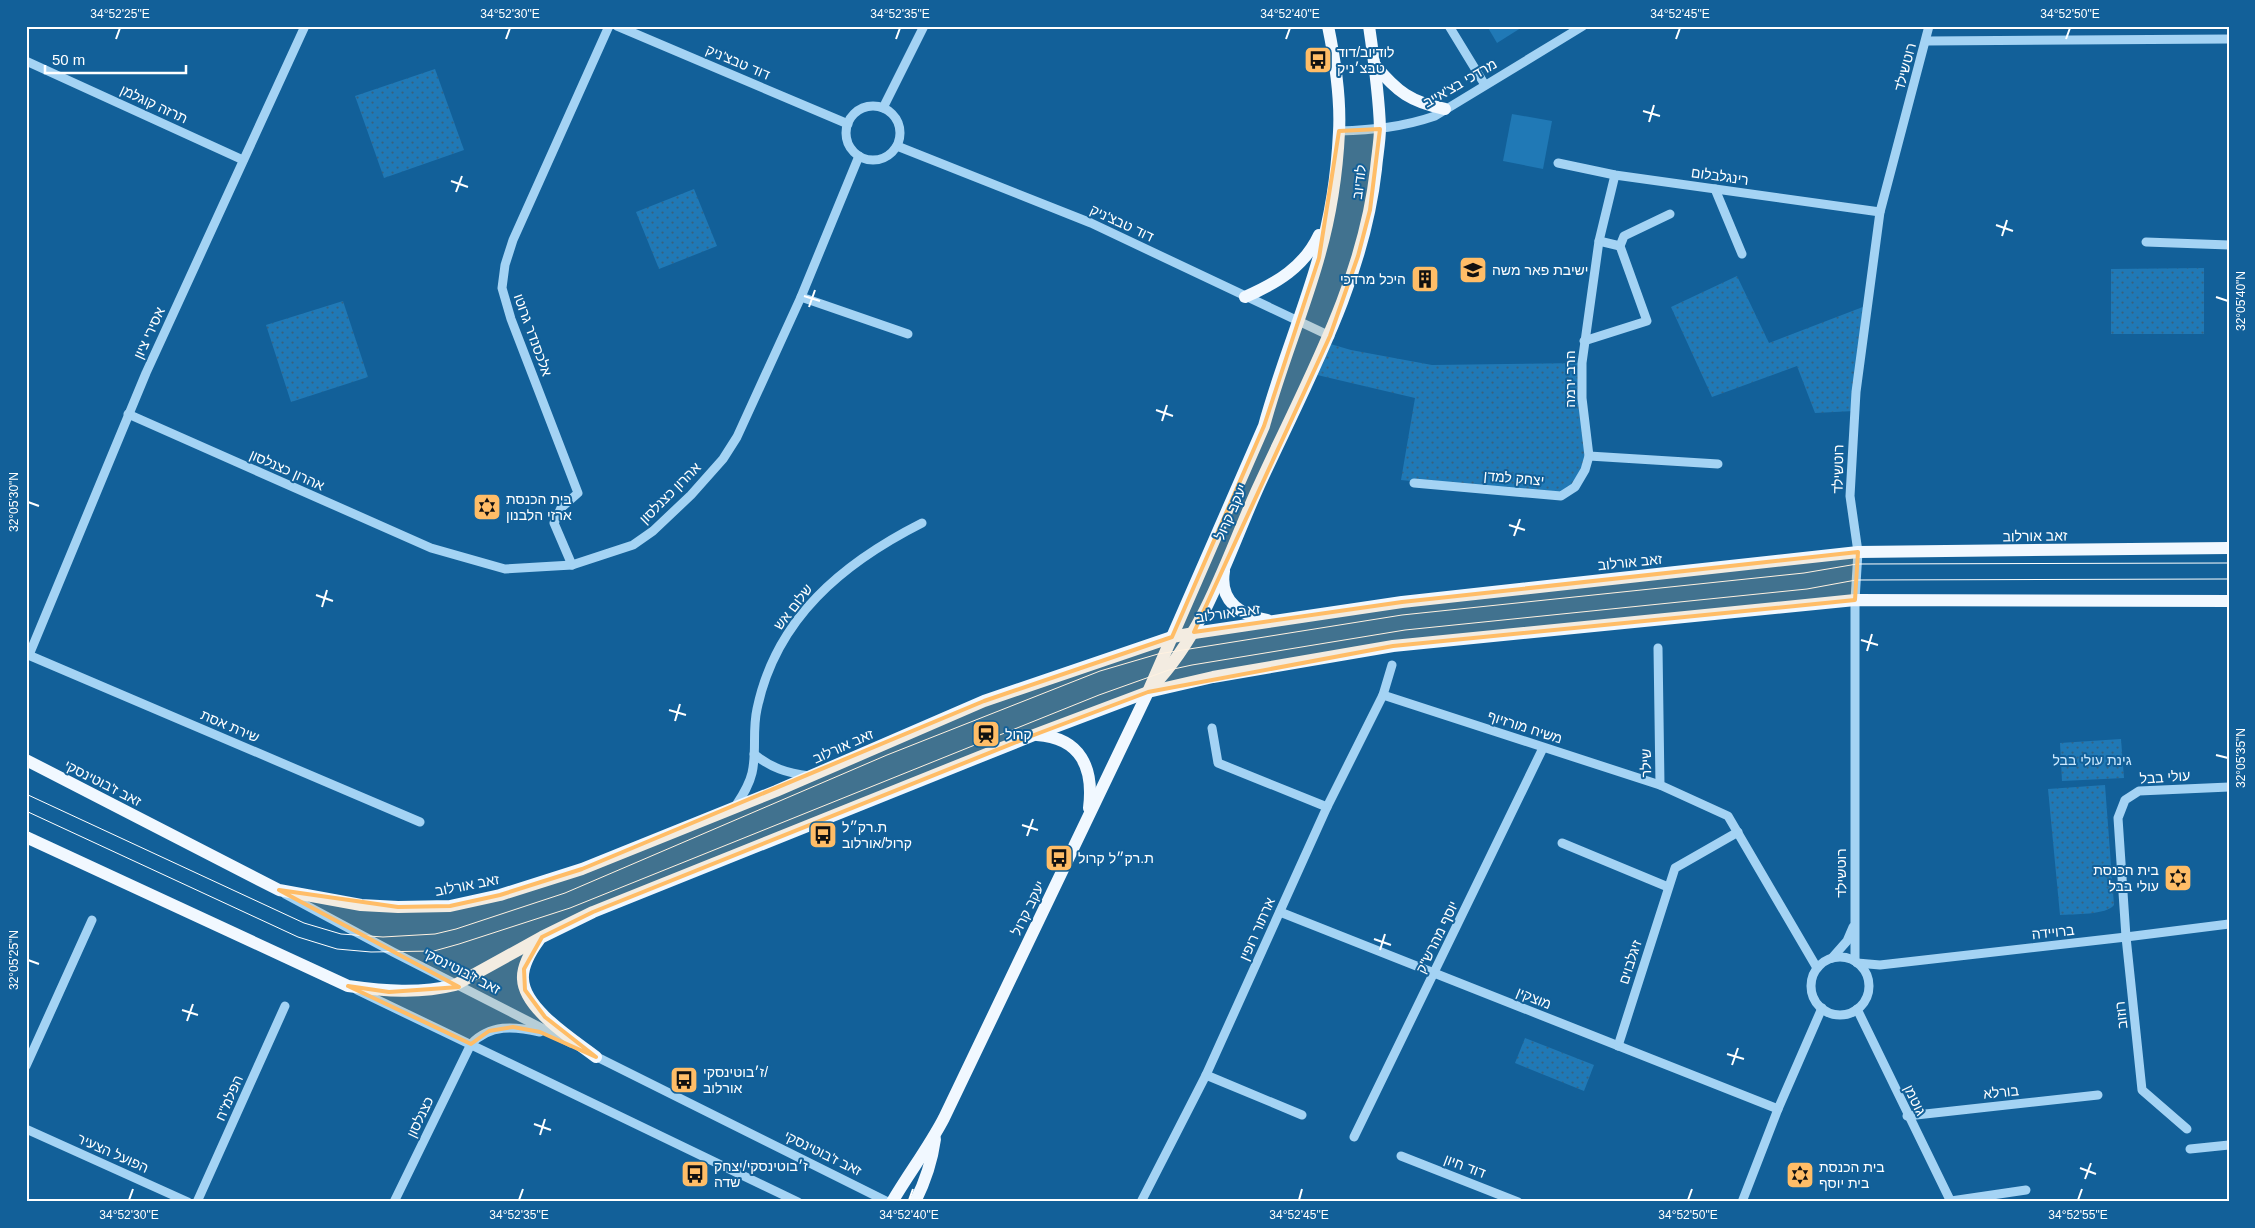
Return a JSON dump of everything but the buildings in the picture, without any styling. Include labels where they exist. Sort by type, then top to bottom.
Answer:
[{"type":"main road","name":"לודיוב","points":[[1297,322],[1319,258],[1329,214],[1339,131],[1335,62],[1328,26]]},
{"type":"main road","name":"לודיוב","points":[[1330,336],[1358,256],[1370,210],[1380,129],[1375,65],[1369,26]]},
{"type":"main road","points":[[1375,65],[1388,81],[1403,94],[1422,104],[1446,109]]},
{"type":"main road","points":[[1245,297],[1280,281],[1298,266],[1315,245],[1329,214]]},
{"type":"main road","name":"יעקב קרול","points":[[892,1202],[935,1137],[1148,692],[1264,426],[1276,382],[1297,322]]},
{"type":"main road","name":"יעקב קרול","points":[[1148,692],[1169,670],[1194,633],[1258,488],[1330,336]]},
{"type":"main road","name":"זאב אורלוב","points":[[279,890],[362,904],[398,907],[450,906],[500,895],[582,869],[735,807],[984,701],[1172,637],[1194,633],[1287,621],[1402,602],[1858,552],[2229,548]]},
{"type":"main road","points":[[1225,564],[1223,585],[1228,600],[1234,607],[1253,617],[1287,621]]},
{"type":"main road","points":[[26,837],[348,986],[389,992],[440,989],[455,985],[542,937],[593,912],[1034,735],[1148,692],[1213,676],[1393,646],[1855,600],[2229,601]]},
{"type":"main road","points":[[1034,735],[1054,737],[1071,745],[1087,766],[1090,785],[1088,816]]},
{"type":"main road","name":"זאב ז'בוטינסקי","points":[[26,760],[279,890]]},
{"type":"main road","points":[[542,937],[531,952],[524,969],[523,980],[525,990],[545,1017],[596,1057]]},
{"type":"main road","name":"יעקב קרול","points":[[915,1202],[933,1156],[935,1137]]},
{"type":"street","name":"אסירי ציון","points":[[28,654],[128,414],[305,26]]},
{"type":"street","name":"אלכסנדר גרוטו","points":[[572,565],[554,523],[561,508],[578,493],[511,319],[502,288],[505,265],[513,240],[609,26]]},
{"type":"street","name":"דוד טבצ'ניק","points":[[618,26],[848,124]]},
{"type":"street","points":[[883,108],[924,26]]},
{"type":"street","points":[[1449,26],[1485,85]]},
{"type":"street","name":"מרדכי בצ'אייב","points":[[1339,131],[1380,129],[1412,124],[1435,116],[1582,26]]},
{"type":"street","name":"רוטשילד","points":[[1856,962],[1854,919],[1855,600],[1858,552],[1850,496],[1854,411],[1880,212],[1927,41],[1929,26]]},
{"type":"street","points":[[1927,41],[2229,39]]},
{"type":"street","name":"תרזה קוגלמן","points":[[26,61],[243,160]]},
{"type":"street","points":[[872,106],[883,108],[896,118],[901,129],[898,146],[892,153],[875,161],[859,156],[851,150],[847,141],[848,124],[853,114],[862,108],[872,106]]},
{"type":"street","name":"דוד טבצ'ניק","points":[[898,146],[1090,223],[1330,336]]},
{"type":"street","name":"אהרון כצנלסון","points":[[128,414],[432,548],[505,569],[572,565],[633,545],[653,531],[691,495],[723,459],[747,417],[801,297],[859,156]]},
{"type":"street","name":"רינגלבלום","points":[[1558,163],[1615,175],[1880,212]]},
{"type":"street","name":"הרב ירמה","points":[[1588,456],[1582,398],[1584,340],[1599,241],[1615,175]]},
{"type":"street","points":[[1715,189],[1742,254]]},
{"type":"street","points":[[1584,340],[1646,321],[1620,246],[1624,236],[1670,214]]},
{"type":"street","points":[[1599,241],[1620,246]]},
{"type":"street","points":[[2146,242],[2229,244]]},
{"type":"street","points":[[801,297],[908,334]]},
{"type":"street","points":[[1588,456],[1718,464]]},
{"type":"street","name":"יצחק למדן","points":[[1414,483],[1561,496],[1575,487],[1585,470],[1588,456]]},
{"type":"street","name":"שלום אש","points":[[735,807],[746,789],[752,774],[753,738],[757,709],[771,663],[792,627],[820,593],[852,564],[885,542],[922,523]]},
{"type":"street","name":"שילר","points":[[1658,648],[1660,785],[1728,816],[1738,832]]},
{"type":"street","name":"שירת אסת","points":[[28,654],[420,822]]},
{"type":"street","name":"ארתור רופין","points":[[1141,1202],[1206,1075],[1327,807],[1383,695],[1392,665]]},
{"type":"street","name":"משיח מורזיוף","points":[[1383,695],[1660,785]]},
{"type":"street","points":[[1212,728],[1218,763],[1327,807]]},
{"type":"street","name":"יוסף מהרש\"ק","points":[[1354,1138],[1543,748]]},
{"type":"street","points":[[754,754],[776,769],[789,774],[809,776]]},
{"type":"street","name":"עולי בבל","points":[[2126,938],[2118,818],[2125,800],[2139,791],[2229,787]]},
{"type":"street","points":[[1738,832],[1817,968]]},
{"type":"street","name":"זיגלבוים","points":[[1618,1046],[1674,868],[1738,832]]},
{"type":"street","points":[[1562,843],[1668,888]]},
{"type":"street","name":"זאב ז'בוטינסקי","points":[[279,890],[455,985],[888,1202]]},
{"type":"street","name":"מוצקין","points":[[1280,912],[1778,1109]]},
{"type":"street","name":"רוטשילד","points":[[1832,958],[1847,941],[1854,919]]},
{"type":"street","points":[[26,1066],[92,920]]},
{"type":"street","name":"ברויידה","points":[[1856,962],[1880,965],[2126,938],[2229,924]]},
{"type":"street","name":"רוזוב","points":[[2126,938],[2142,1090],[2187,1129]]},
{"type":"street","points":[[1840,957],[1856,962],[1866,972],[1868,979],[1867,996],[1857,1009],[1849,1013],[1830,1013],[1822,1008],[1812,993],[1813,976],[1817,968],[1832,958],[1840,957]]},
{"type":"street","points":[[1868,979],[1880,965]]},
{"type":"street","points":[[348,986],[798,1202]]},
{"type":"street","name":"הפלמ\"ח","points":[[198,1202],[285,1006]]},
{"type":"street","points":[[1742,1202],[1778,1109],[1822,1008]]},
{"type":"street","name":"גוטמן","points":[[1857,1009],[1907,1116],[1951,1201]]},
{"type":"street","points":[[471,1044],[479,1036],[489,1031],[513,1027],[540,1032],[570,1043]]},
{"type":"street","name":"כצנלסון","points":[[394,1202],[471,1044]]},
{"type":"street","points":[[1206,1075],[1302,1115]]},
{"type":"street","name":"בורלא","points":[[1907,1116],[2098,1095]]},
{"type":"street","name":"הפועל הצעיר","points":[[26,1129],[184,1201]]},
{"type":"street","points":[[2190,1149],[2229,1146]]},
{"type":"street","name":"דוד חיון","points":[[1401,1156],[1518,1202]]},
{"type":"street","points":[[1951,1201],[2026,1190]]},
{"type":"highlighted area","points":[[1380,129],[1370,210],[1358,256],[1330,336],[1194,632],[1402,602],[1858,552],[1855,600],[1393,646],[1148,692],[1034,735],[593,912],[542,937],[524,969],[525,990],[545,1017],[596,1057],[540,1032],[513,1027],[489,1031],[471,1044],[348,986],[389,992],[459,987],[279,890],[398,907],[450,906],[500,895],[582,869],[984,701],[1172,637],[1264,426],[1319,258],[1339,131]]},
{"type":"green space","points":[[1487,26],[1524,26],[1497,43]]},
{"type":"green space","points":[[435,69],[464,150],[384,178],[355,96]]},
{"type":"green space","points":[[1512,114],[1552,121],[1543,169],[1503,161]]},
{"type":"green space","points":[[694,189],[717,246],[659,269],[636,212]]},
{"type":"green space","points":[[2204,268],[2204,334],[2111,334],[2111,269]]},
{"type":"green space","points":[[1737,276],[1769,343],[1868,305],[1854,411],[1815,413],[1797,366],[1712,397],[1671,307]]},
{"type":"green space","points":[[343,301],[368,377],[291,402],[266,325]]},
{"type":"green space","points":[[1327,343],[1351,350],[1432,365],[1582,363],[1585,470],[1561,496],[1401,480],[1415,398],[1313,374]]},
{"type":"green space","name":"גינת עולי בבל","points":[[2121,739],[2124,778],[2062,781],[2060,743]]},
{"type":"green space","points":[[2105,785],[2114,905],[2104,911],[2060,915],[2048,789]]},
{"type":"green space","points":[[1525,1038],[1594,1065],[1584,1091],[1515,1063]]},
{"type":"tram line","points":[[26,794],[304,923],[341,934],[383,937],[435,934],[456,929],[565,893],[887,755],[1100,671],[1158,654],[1402,615],[1804,573],[1857,564],[2229,563]]},
{"type":"tram line","points":[[26,811],[298,937],[337,949],[371,952],[434,951],[570,908],[1099,695],[1169,670],[1192,665],[1405,630],[1807,589],[1856,580],[2229,579]]},
{"type":"place","name":"לודיוב/דוד טבצ׳ניק","points":[[1318,60]]},
{"type":"place","name":"ישיבת פאר משה","points":[[1473,270]]},
{"type":"place","name":"היכל מרדכי","points":[[1425,279]]},
{"type":"place","name":"בית הכנסת ארזי הלבנון","points":[[487,507]]},
{"type":"place","name":"קרול","points":[[986,734]]},
{"type":"place","name":"ת.רק״ל קרול/אורלוב","points":[[823,835]]},
{"type":"place","name":"ת.רק״ל קרול","points":[[1059,858]]},
{"type":"place","name":"בית הכנסת עולי בבל","points":[[2178,878]]},
{"type":"place","name":"ז׳בוטינסקי/ אורלוב","points":[[684,1080]]},
{"type":"place","name":"ז׳בוטינסקי/יצחק שדה","points":[[695,1174]]},
{"type":"place","name":"בית הכנסת בית יוסף","points":[[1800,1175]]}]
